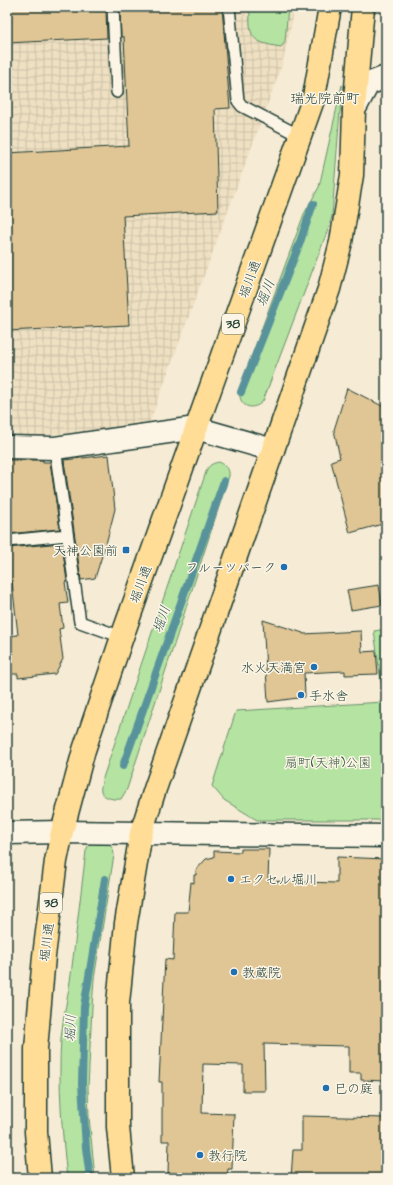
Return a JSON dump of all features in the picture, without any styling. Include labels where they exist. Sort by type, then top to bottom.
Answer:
[{"type":"main road","name":"堀川通","points":[[40,1178],[36,1132],[36,1050],[45,948],[56,861],[62,832],[84,750],[122,637],[314,97],[330,7]]},
{"type":"main road","points":[[123,1178],[118,1127],[118,1004],[126,923],[141,833],[329,289],[341,242],[352,175],[354,110],[363,7]]},
{"type":"street","points":[[354,110],[368,84],[386,77]]},
{"type":"street","points":[[7,447],[55,448],[196,428],[273,450]]},
{"type":"street","points":[[14,833],[62,832],[386,836]]},
{"type":"lane","points":[[113,7],[117,92]]},
{"type":"lane","points":[[229,7],[238,100],[242,106],[300,136]]},
{"type":"lane","points":[[55,448],[80,622],[122,637]]},
{"type":"lane","points":[[7,541],[67,535]]},
{"type":"shaded area","points":[[7,7],[293,7],[291,26],[282,65],[149,424],[22,438],[7,427]]},
{"type":"green space","points":[[250,7],[288,7],[285,42],[281,47],[263,43],[254,37],[250,26]]},
{"type":"green space","points":[[342,85],[332,216],[329,227],[263,401],[257,406],[250,407],[244,404],[240,397],[240,387],[304,214],[319,187]]},
{"type":"green space","points":[[219,462],[224,464],[227,468],[229,471],[229,476],[127,789],[121,799],[109,798],[101,791],[102,781],[207,469],[212,464]]},
{"type":"green space","name":"扇町(天神)公園","points":[[386,629],[386,820],[257,820],[224,800],[212,786],[236,711],[384,702],[374,631]]},
{"type":"green space","points":[[92,842],[108,843],[113,849],[114,855],[94,979],[92,1007],[88,1087],[89,1117],[95,1178],[67,1178],[61,1108],[61,1038],[71,975],[86,851]]},
{"type":"building","points":[[7,7],[97,7],[97,11],[106,11],[107,38],[7,43]]},
{"type":"building","points":[[163,7],[222,7],[230,108],[215,109],[218,211],[123,216],[129,325],[7,331],[7,153],[129,146],[124,37],[121,37],[120,10]]},
{"type":"building","points":[[347,388],[386,408],[386,523],[350,533],[331,461],[340,458],[334,430]]},
{"type":"building","points":[[109,455],[115,509],[95,578],[81,580],[64,460]]},
{"type":"building","points":[[7,460],[43,460],[43,462],[50,462],[60,529],[7,534]]},
{"type":"building","points":[[62,543],[68,603],[60,604],[63,628],[59,629],[63,659],[55,674],[18,678],[18,674],[7,674],[7,636],[18,635],[12,582],[7,583],[7,548]]},
{"type":"building","points":[[379,585],[382,605],[351,610],[347,590]]},
{"type":"building","points":[[263,620],[303,634],[361,631],[362,652],[376,651],[378,674],[345,675],[345,671],[304,673],[305,697],[268,702]]},
{"type":"building","points":[[241,849],[269,849],[268,881],[337,883],[337,857],[386,859],[384,973],[386,973],[386,1081],[361,1080],[361,1073],[349,1073],[349,1046],[264,1044],[265,1091],[243,1091],[243,1065],[203,1064],[202,1113],[234,1114],[232,1169],[228,1169],[227,1178],[206,1178],[206,1174],[168,1173],[169,1141],[162,1141],[162,1082],[159,1082],[165,959],[173,960],[175,912],[188,912],[191,882],[194,883],[194,875],[196,875],[196,870],[206,859],[214,857],[214,851],[241,852]]},
{"type":"building","points":[[302,1116],[386,1118],[386,1178],[291,1178],[293,1150],[302,1150]]},
{"type":"waterway","name":"堀川","points":[[241,392],[299,245],[313,204]]},
{"type":"waterway","name":"堀川","points":[[123,766],[224,481]]},
{"type":"waterway","name":"堀川","points":[[90,1178],[86,1148],[82,1084],[84,1007],[105,879]]},
{"type":"place","name":"天神公園前","points":[[126,550]]},
{"type":"place","name":"フルーツパーク","points":[[284,567]]},
{"type":"place","name":"水火天満宮","points":[[314,667]]},
{"type":"place","name":"手水舎","points":[[301,695]]},
{"type":"place","name":"エクセル堀川","points":[[231,879]]},
{"type":"place","name":"教蔵院","points":[[234,972]]},
{"type":"place","name":"巳の庭","points":[[326,1088]]},
{"type":"place","name":"教行院","points":[[200,1155]]},
{"type":"district","name":"瑞光院前町","points":[[325,98]]}]
